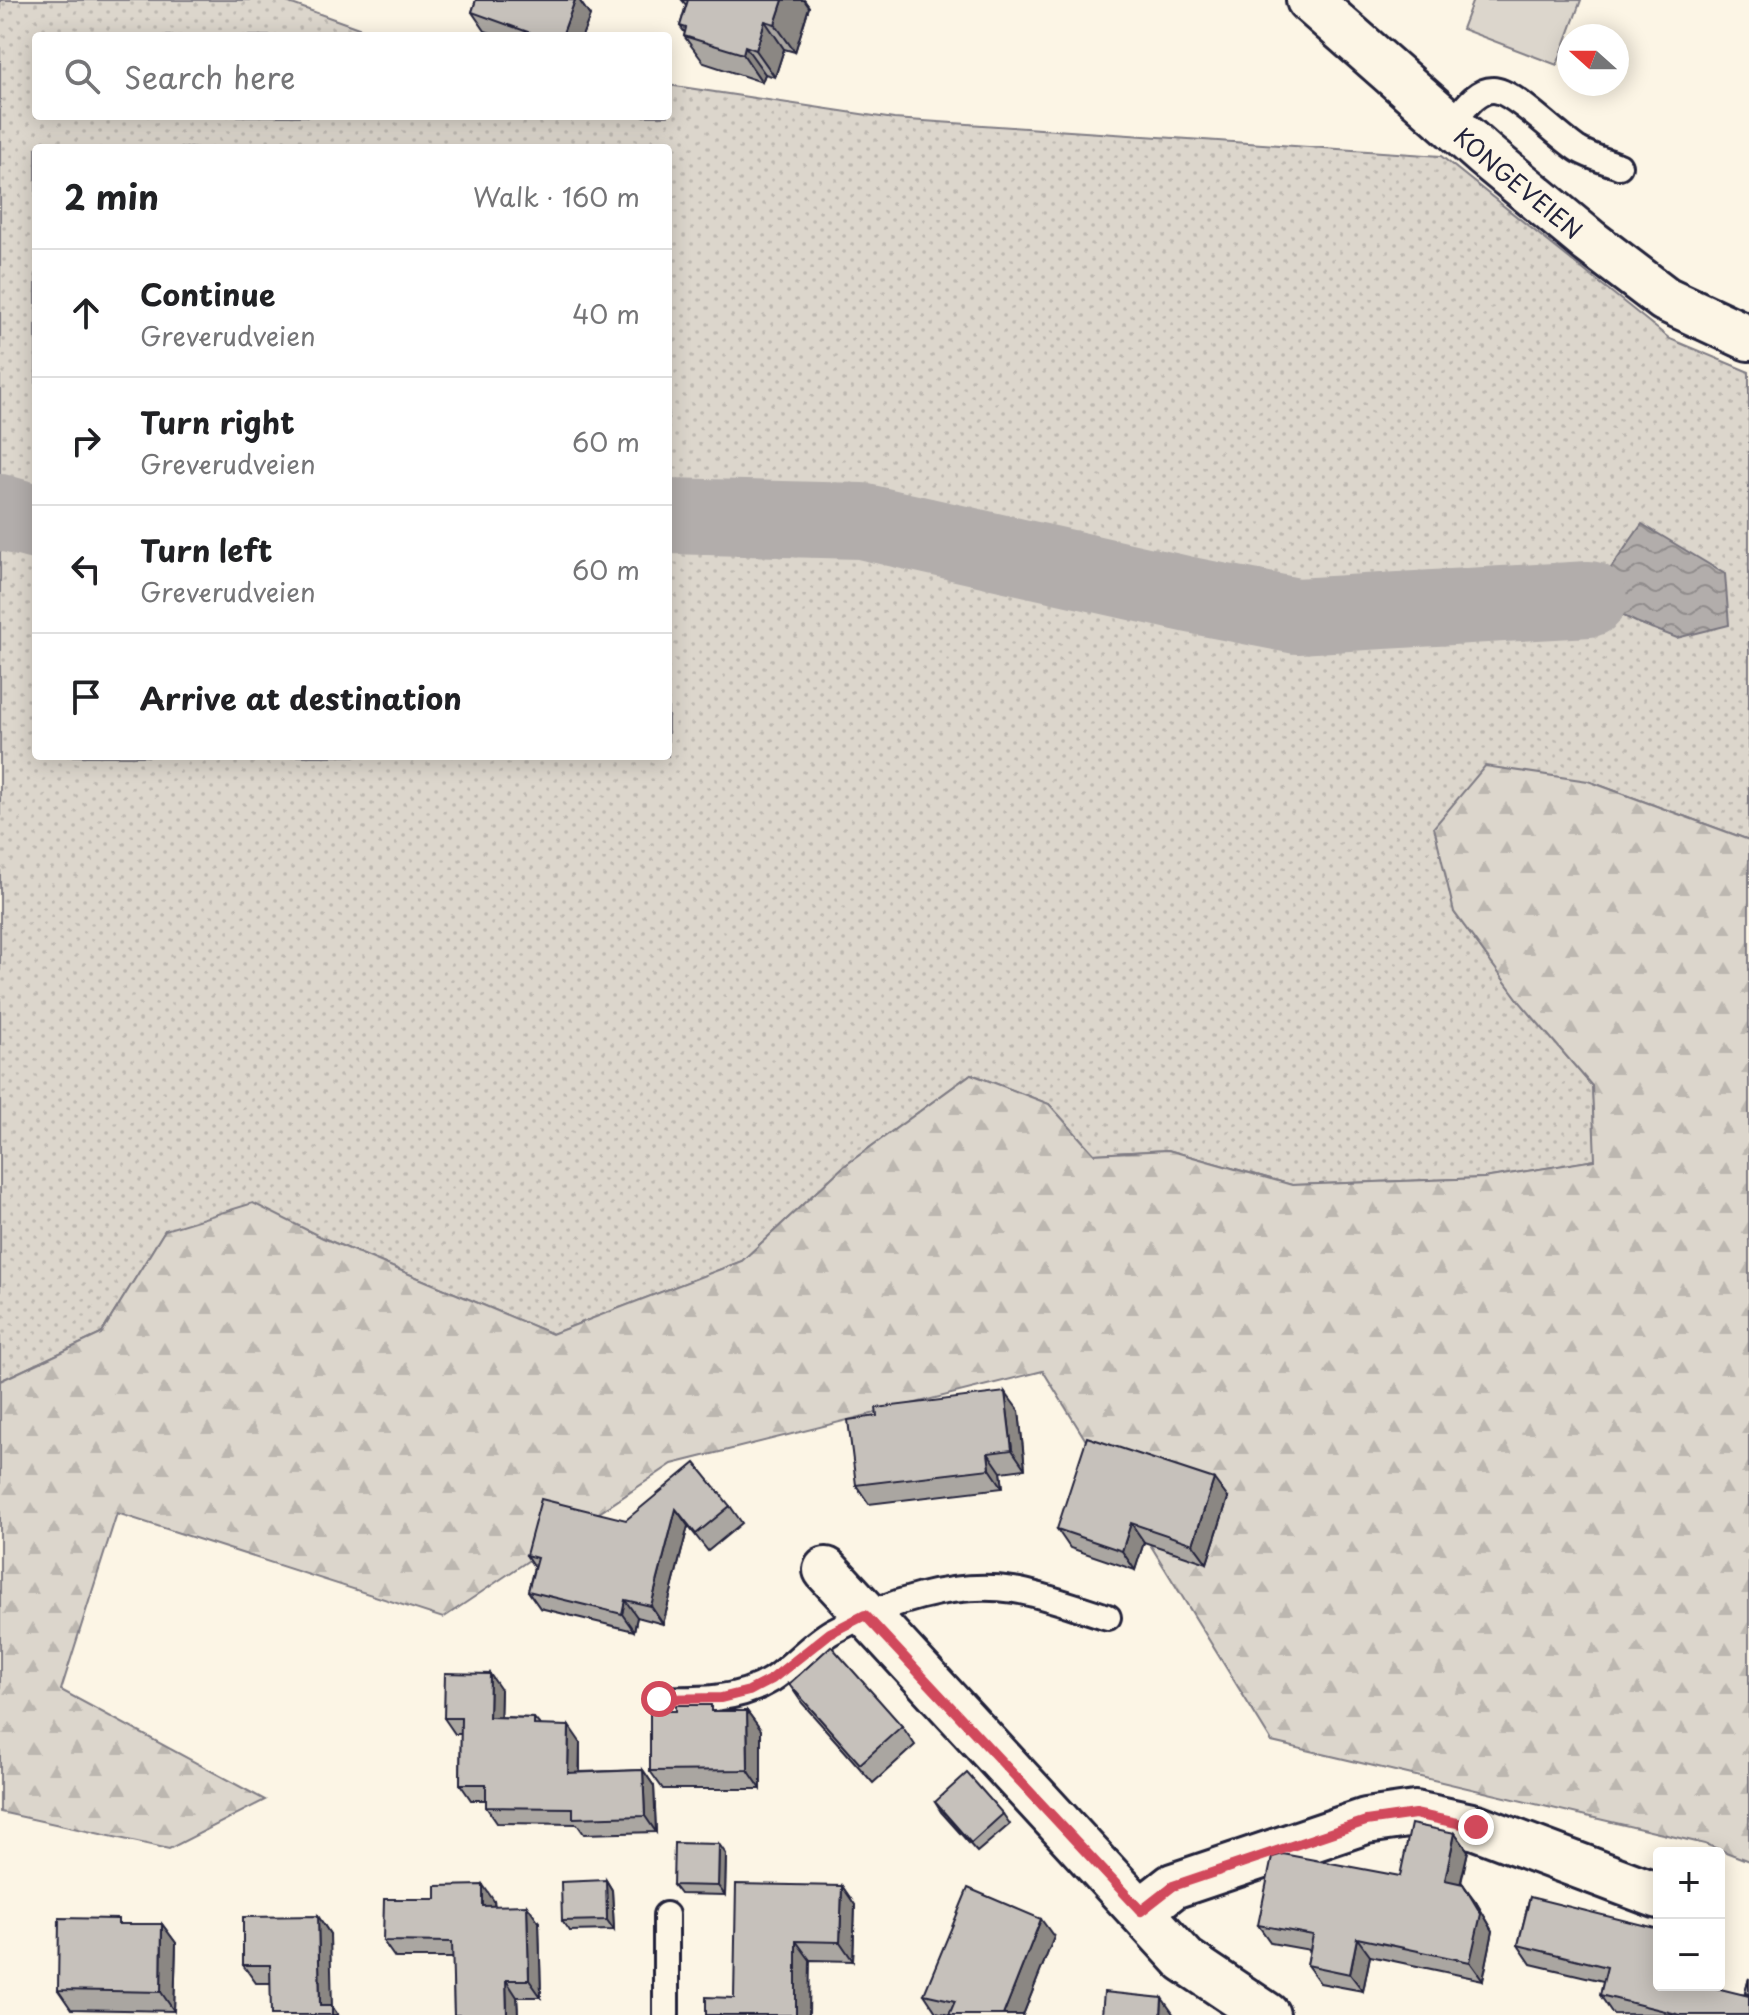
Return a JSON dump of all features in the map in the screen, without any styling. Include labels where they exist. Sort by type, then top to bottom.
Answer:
[{"type":"street","name":"KONGEVEIEN","points":[[1309,0],[1590,242],[1665,299],[1749,338]]},
{"type":"street","points":[[826,1570],[1185,1960],[1267,2015]]},
{"type":"street","points":[[1141,1911],[1173,1886],[1366,1821],[1415,1814],[1476,1827],[1653,1894]]},
{"type":"lane","points":[[1451,125],[1477,94],[1493,90],[1515,97],[1539,120],[1581,151],[1619,166]]},
{"type":"lane","points":[[659,1699],[721,1698],[749,1691],[772,1679],[830,1633],[865,1615],[949,1589],[1014,1590],[1108,1617]]},
{"type":"lane","points":[[666,1915],[666,2015]]},
{"type":"green space","points":[[0,0],[281,0],[370,32],[32,32],[32,120],[672,120],[672,86],[894,119],[1441,156],[1670,339],[1749,372],[1749,840],[1588,781],[1454,912],[1520,1002],[1592,1086],[1596,1160],[1484,1178],[1292,1185],[1168,1150],[1094,1154],[1049,1104],[971,1074],[843,1167],[742,1261],[552,1334],[323,1238],[165,1230],[101,1334],[0,1381]]},
{"type":"green space","points":[[1473,0],[1581,0],[1572,24],[1557,24],[1557,65],[1462,29]]},
{"type":"green space","points":[[1485,766],[1588,781],[1749,840],[1749,1861],[1725,1852],[1725,1847],[1713,1847],[1272,1742],[1043,1371],[672,1464],[443,1618],[117,1513],[61,1690],[265,1800],[169,1849],[0,1812],[0,1381],[101,1334],[165,1230],[253,1203],[323,1238],[552,1334],[742,1261],[843,1167],[971,1074],[1049,1104],[1094,1154],[1168,1150],[1292,1185],[1484,1178],[1595,1160],[1592,1086],[1520,1002],[1454,912],[1434,827]]},
{"type":"water","points":[[1642,524],[1725,574],[1729,625],[1677,638],[1589,599]]},
{"type":"building","points":[[476,0],[575,0],[563,32],[528,32],[472,12]]},
{"type":"building","points":[[688,0],[783,0],[775,24],[765,21],[756,50],[745,46],[743,54],[684,36],[686,28],[680,26]]},
{"type":"building","points":[[1005,1392],[1012,1450],[988,1453],[990,1469],[856,1485],[848,1420],[877,1416],[876,1408]]},
{"type":"building","points":[[1087,1437],[1214,1479],[1193,1544],[1131,1523],[1122,1551],[1057,1529]]},
{"type":"building","points":[[695,1463],[730,1506],[696,1534],[676,1509],[651,1606],[625,1600],[622,1614],[528,1591],[537,1558],[526,1555],[541,1499],[626,1520]]},
{"type":"building","points":[[831,1646],[902,1726],[860,1764],[789,1684]]},
{"type":"building","points":[[445,1673],[490,1674],[489,1717],[534,1718],[534,1725],[569,1726],[568,1773],[643,1770],[645,1816],[573,1818],[573,1808],[486,1807],[486,1784],[460,1784],[461,1718],[444,1718]]},
{"type":"building","points":[[676,1705],[711,1705],[711,1711],[747,1711],[748,1770],[650,1771],[650,1711],[676,1711]]},
{"type":"building","points":[[967,1773],[1003,1814],[971,1843],[935,1802]]},
{"type":"building","points":[[1411,1824],[1455,1833],[1445,1880],[1463,1884],[1481,1914],[1470,1962],[1357,1938],[1350,1974],[1307,1965],[1313,1935],[1258,1925],[1272,1857],[1283,1854],[1400,1876]]},
{"type":"building","points":[[674,1843],[719,1844],[718,1886],[673,1885]]},
{"type":"building","points":[[606,1880],[607,1920],[562,1921],[561,1882]]},
{"type":"building","points":[[736,1884],[842,1886],[840,1942],[796,1941],[796,2015],[706,2015],[706,1997],[734,1998]]},
{"type":"building","points":[[483,1885],[483,1906],[527,1905],[529,1980],[506,1980],[507,2015],[454,2015],[452,1942],[383,1941],[384,1899],[436,1899],[436,1886]]},
{"type":"building","points":[[968,1888],[1041,1919],[1003,2015],[949,2015],[955,2001],[924,1994]]},
{"type":"building","points":[[1530,1897],[1653,1928],[1653,1991],[1725,1990],[1749,1996],[1749,2015],[1681,2015],[1600,1995],[1607,1967],[1518,1945]]},
{"type":"building","points":[[318,1916],[320,2006],[332,2006],[332,2015],[271,2015],[270,1965],[243,1965],[243,1917]]},
{"type":"building","points":[[59,1918],[118,1919],[118,1924],[162,1924],[161,1992],[58,1990]]},
{"type":"building","points":[[1104,1992],[1162,1998],[1161,2015],[1102,2015]]},
{"type":"waterway","points":[[0,512],[32,521]]},
{"type":"waterway","points":[[672,516],[861,521],[1297,616],[1589,599]]},
{"type":"route","points":[[659,1699],[721,1698],[749,1691],[772,1679],[830,1633],[865,1615],[1141,1911],[1173,1886],[1366,1821],[1415,1814],[1476,1827]]}]
